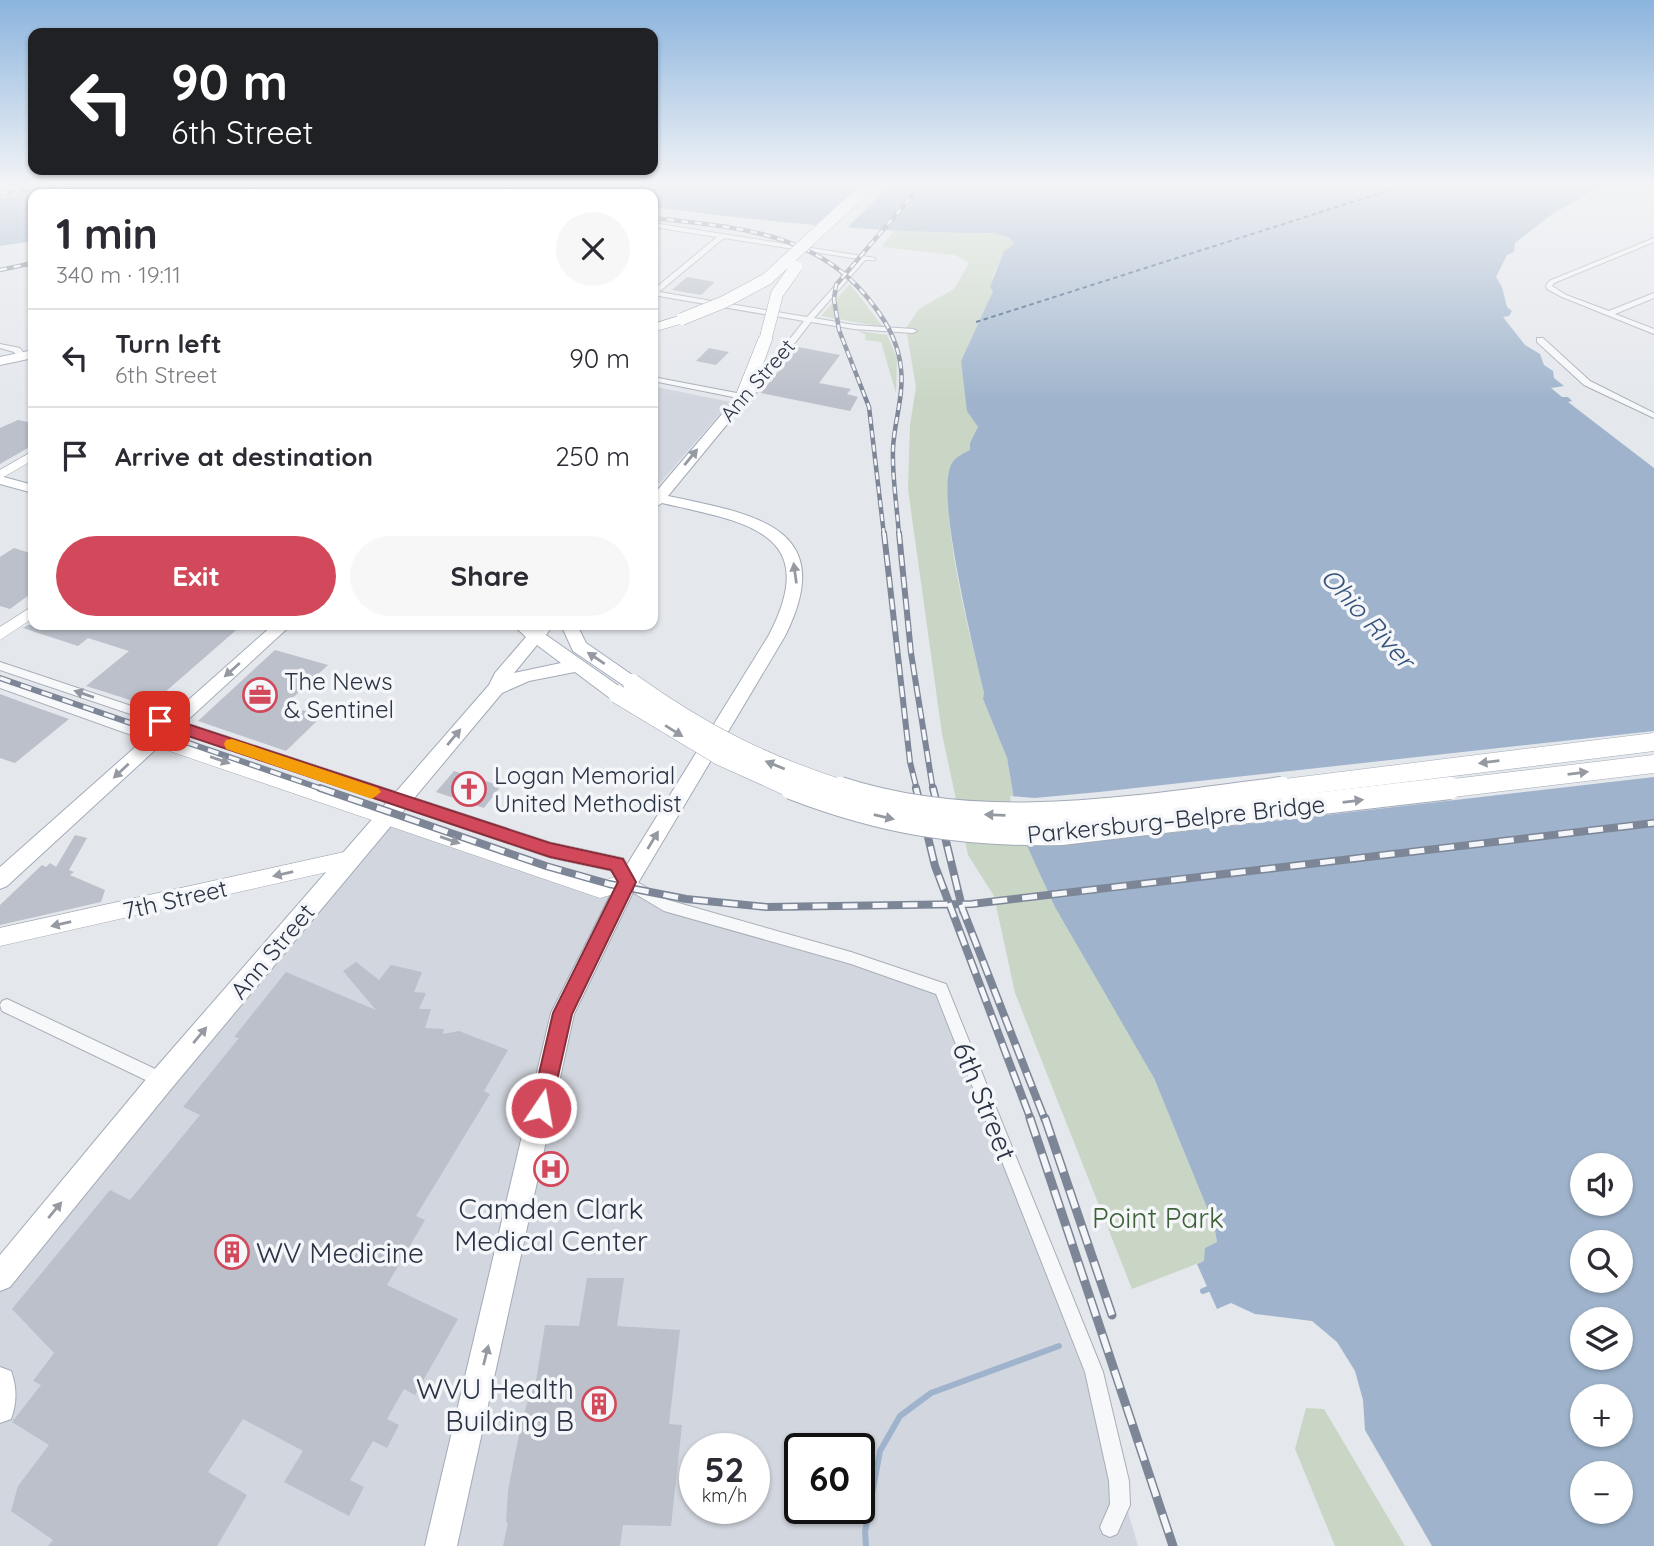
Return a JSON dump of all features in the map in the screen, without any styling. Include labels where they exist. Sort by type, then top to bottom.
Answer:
[{"type":"highway","points":[[658,326],[724,302],[767,279],[792,256]]},
{"type":"highway","points":[[743,397],[766,337],[771,309],[784,281],[809,256]]},
{"type":"main road","points":[[0,361],[27,354]]},
{"type":"main road","name":"Ann Street","points":[[658,497],[743,397]]},
{"type":"main road","points":[[0,480],[28,488]]},
{"type":"main road","points":[[674,480],[711,510]]},
{"type":"main road","points":[[441,1546],[563,1013],[627,882],[777,636],[797,583],[794,564],[785,546],[755,523],[711,510],[658,501]]},
{"type":"main road","points":[[0,880],[277,630]]},
{"type":"main road","name":"Ann Street","points":[[4,1270],[496,688],[533,630]]},
{"type":"main road","name":"Parkersburg–Belpre Bridge","points":[[536,630],[577,666],[657,702],[725,743],[797,774],[865,796],[967,813],[1047,816],[1081,813],[1654,742]]},
{"type":"main road","name":"Parkersburg–Belpre Bridge","points":[[571,630],[579,647],[625,689],[718,756],[759,777],[839,806],[917,825],[997,835],[1061,834],[1654,764]]},
{"type":"main road","points":[[496,688],[526,675],[577,666]]},
{"type":"main road","points":[[0,1382],[0,1408]]},
{"type":"street","points":[[658,289],[698,256]]},
{"type":"street","points":[[858,256],[873,259]]},
{"type":"street","points":[[1618,256],[1551,282],[1549,288],[1654,332]]},
{"type":"street","name":"Ann Street","points":[[743,397],[753,391],[809,319],[864,257]]},
{"type":"street","points":[[658,294],[889,331],[913,331]]},
{"type":"street","points":[[1609,314],[1654,295]]},
{"type":"street","points":[[1539,340],[1587,383],[1654,416]]},
{"type":"street","points":[[0,346],[27,354]]},
{"type":"street","points":[[658,380],[743,397]]},
{"type":"street","points":[[0,474],[28,458]]},
{"type":"street","points":[[0,635],[28,615]]},
{"type":"street","name":"6th Street","points":[[0,666],[172,724],[600,890],[627,882]]},
{"type":"street","name":"6th Street","points":[[0,684],[155,738],[392,810],[617,864],[627,882],[664,905],[851,958],[941,989],[1094,1372],[1119,1481],[1120,1505],[1110,1527]]},
{"type":"street","name":"7th Street","points":[[0,937],[349,859]]},
{"type":"street","points":[[7,1006],[162,1080]]},
{"type":"shaded area","points":[[658,387],[730,402],[658,484]]},
{"type":"shaded area","name":"Camden Clark Medical Center","points":[[386,818],[600,890],[627,882],[665,905],[941,989],[1094,1372],[1119,1481],[1138,1546],[0,1546],[0,1277]]},
{"type":"green space","name":"Point Park","points":[[957,256],[1005,256],[995,272],[993,291],[961,361],[969,413],[977,423],[978,431],[970,443],[970,450],[952,463],[949,487],[952,545],[984,692],[983,699],[1007,758],[1019,828],[1154,1078],[1214,1225],[1217,1242],[1204,1261],[1132,1289],[1015,993],[994,896],[968,855],[942,734],[908,489],[910,425],[916,387],[906,328],[919,309],[954,289],[968,262]]},
{"type":"green space","points":[[850,284],[883,327],[821,316]]},
{"type":"green space","points":[[858,331],[887,335],[897,358],[896,393],[881,342],[865,340],[866,335]]},
{"type":"green space","points":[[1306,1408],[1324,1409],[1405,1546],[1335,1546],[1295,1449]]},
{"type":"water","name":"Ohio River","points":[[1002,256],[1506,256],[1496,277],[1502,287],[1507,307],[1512,311],[1509,316],[1503,317],[1525,345],[1540,354],[1544,365],[1553,371],[1554,378],[1564,386],[1551,388],[1562,397],[1568,397],[1572,401],[1568,402],[1654,468],[1654,1546],[1432,1546],[1365,1430],[1363,1400],[1355,1371],[1337,1342],[1312,1321],[1255,1314],[1231,1303],[1217,1309],[1197,1264],[1204,1261],[1205,1248],[1217,1242],[1214,1225],[1154,1078],[1055,907],[1019,828],[1007,758],[983,699],[984,692],[952,538],[948,480],[952,463],[970,450],[970,443],[978,427],[967,411],[961,361],[993,291],[990,287]]},
{"type":"pier","points":[[1654,731],[1654,777],[1118,839],[1076,843],[1015,828],[1010,796],[1035,798],[1099,792]]},
{"type":"building","points":[[687,277],[715,282],[701,295],[672,290]]},
{"type":"building","points":[[798,347],[840,355],[819,383],[851,389],[847,394],[858,397],[850,411],[761,393]]},
{"type":"building","points":[[709,348],[729,352],[716,365],[696,361]]},
{"type":"building","points":[[18,420],[28,422],[28,448],[0,464],[0,428]]},
{"type":"building","points":[[14,548],[28,552],[28,596],[10,609],[0,606],[0,557]]},
{"type":"building","points":[[29,630],[236,630],[149,706],[86,686],[129,651],[88,638],[78,646]]},
{"type":"building","name":"The News & Sentinel","points":[[275,650],[328,665],[285,705],[322,716],[286,751],[198,721]]},
{"type":"building","points":[[0,694],[69,719],[15,763],[0,758]]},
{"type":"building","name":"Logan Memorial United Methodist","points":[[454,771],[501,786],[484,808],[436,792]]},
{"type":"building","points":[[75,835],[87,838],[69,870],[74,872],[70,875],[105,890],[101,902],[0,925],[0,905],[42,865],[46,867],[50,863],[56,867]]},
{"type":"building","name":"WV Medicine","points":[[356,962],[379,980],[391,965],[422,972],[414,992],[426,993],[419,1009],[431,1009],[425,1028],[444,1029],[443,1034],[459,1031],[508,1050],[484,1091],[490,1094],[416,1216],[425,1220],[387,1285],[458,1319],[415,1395],[404,1389],[387,1419],[399,1425],[387,1448],[373,1441],[350,1480],[364,1487],[349,1516],[284,1482],[303,1451],[243,1419],[208,1472],[247,1495],[217,1546],[48,1546],[53,1540],[11,1511],[18,1486],[49,1445],[12,1422],[41,1385],[33,1381],[54,1353],[12,1309],[110,1190],[130,1200],[200,1115],[183,1107],[239,1038],[234,1037],[286,972],[376,1010],[343,971]]},
{"type":"building","name":"WVU Health Building B","points":[[587,1278],[624,1278],[617,1326],[680,1330],[669,1424],[682,1425],[679,1433],[671,1526],[623,1525],[620,1546],[503,1546],[514,1459],[522,1421],[532,1387],[535,1387],[545,1325],[579,1326]]},
{"type":"waterway","points":[[1203,1291],[1208,1289]]},
{"type":"waterway","points":[[866,1546],[865,1532],[880,1451],[900,1416],[931,1393],[1059,1346]]},
{"type":"ferry route","points":[[976,322],[1183,256]]},
{"type":"railway","points":[[817,256],[844,275]]},
{"type":"railway","points":[[844,275],[861,256]]},
{"type":"railway","points":[[0,270],[28,264]]},
{"type":"railway","points":[[844,275],[884,320],[898,352],[901,389],[893,449],[899,535]]},
{"type":"railway","points":[[844,275],[836,285],[834,299],[839,330],[869,407],[884,535]]},
{"type":"railway","points":[[884,533],[910,762],[917,790]]},
{"type":"railway","points":[[899,533],[911,653],[933,790]]},
{"type":"railway","points":[[0,678],[325,790]]},
{"type":"railway","points":[[320,788],[546,866],[609,884],[686,899],[766,907],[949,904]]},
{"type":"railway","points":[[916,788],[935,866],[949,904]]},
{"type":"railway","points":[[933,788],[961,904]]},
{"type":"railway","points":[[961,904],[1654,823]]},
{"type":"railway","points":[[949,904],[1031,1120]]},
{"type":"railway","points":[[949,904],[961,904]]},
{"type":"railway","points":[[961,904],[962,909]]},
{"type":"railway","points":[[962,909],[1045,1120]]},
{"type":"railway","points":[[1030,1118],[1173,1546]]},
{"type":"railway","points":[[1045,1118],[1112,1315]]},
{"type":"slow traffic","points":[[232,744],[372,792]]},
{"type":"place","name":"The News & Sentinel","points":[[260,695]]},
{"type":"place","name":"Logan Memorial United Methodist","points":[[469,789]]},
{"type":"place","name":"Camden Clark Medical Center","points":[[551,1169]]},
{"type":"place","name":"WV Medicine","points":[[232,1252]]},
{"type":"place","name":"WVU Health Building B","points":[[599,1404]]},
{"type":"route","points":[[160,721],[550,850],[617,864],[627,882],[563,1013],[541,1108]]}]
